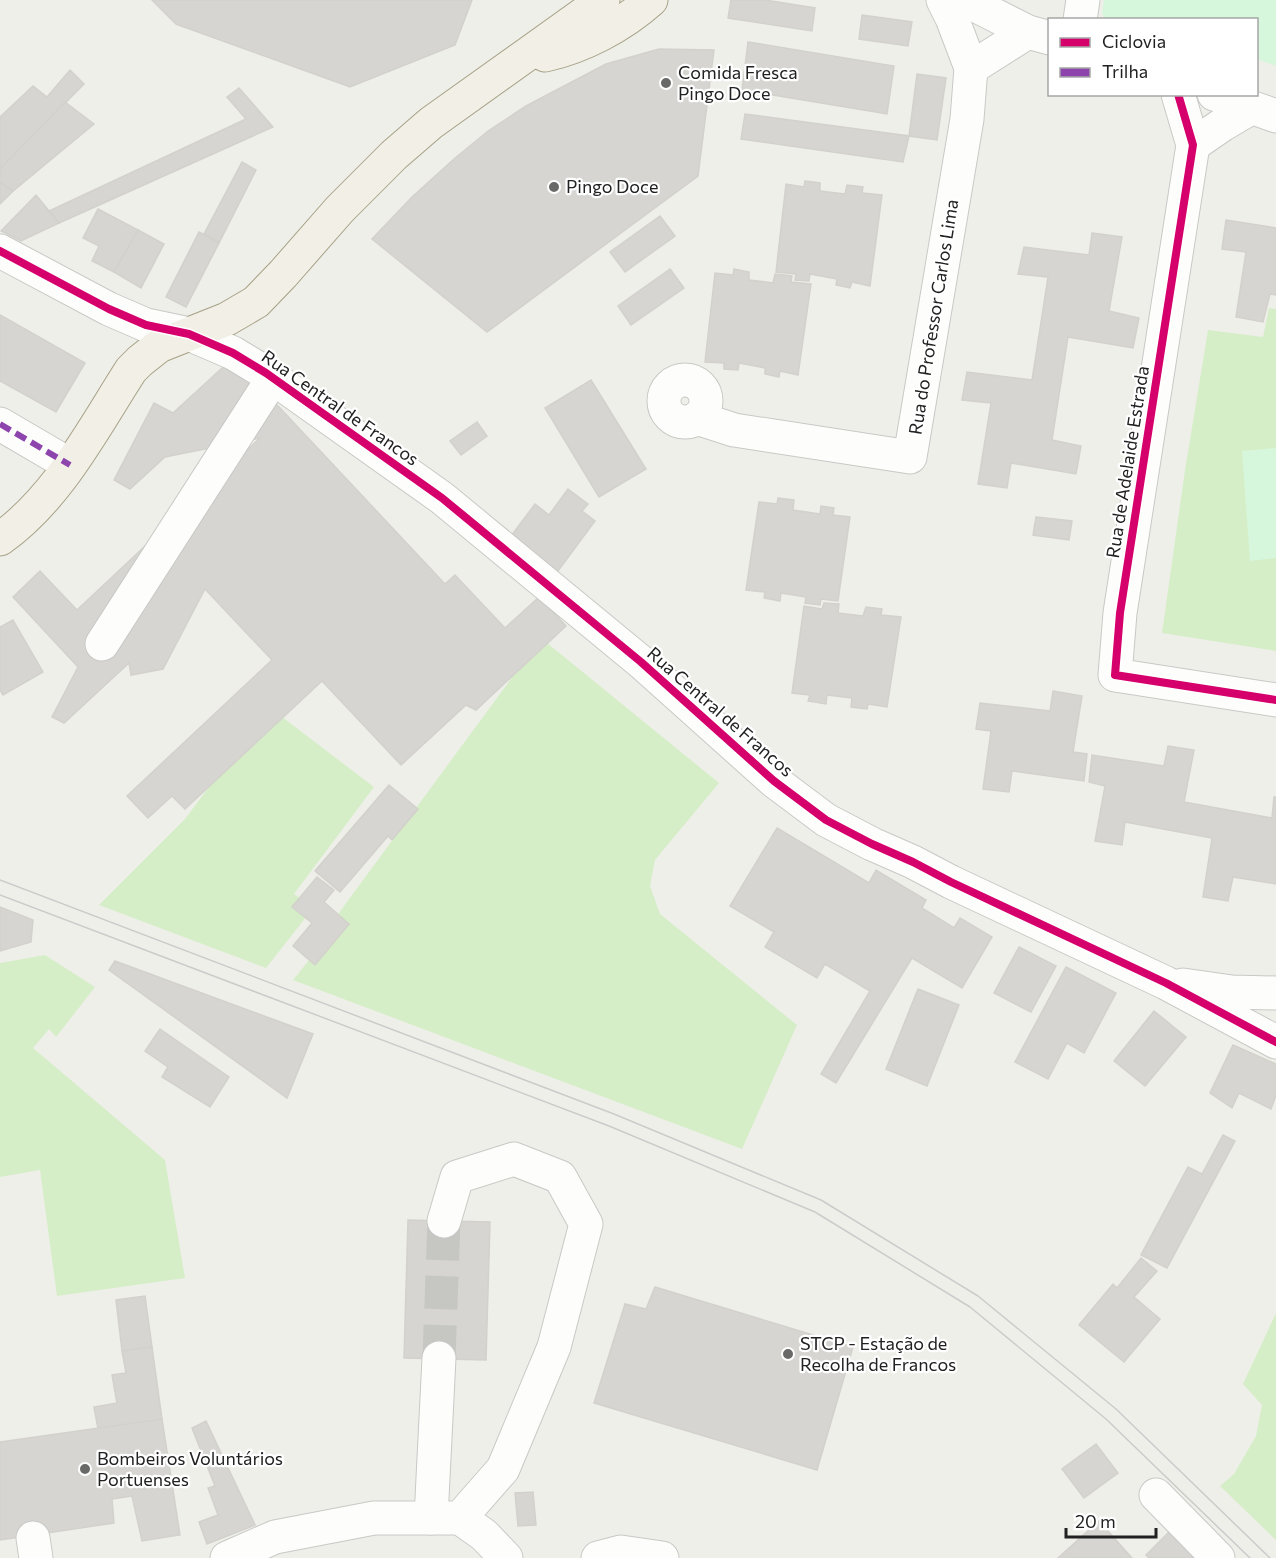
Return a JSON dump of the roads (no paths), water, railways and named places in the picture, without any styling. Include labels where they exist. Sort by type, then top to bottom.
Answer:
[{"type":"main road","points":[[0,539],[30,515],[70,465],[131,370],[159,346],[227,320],[256,302],[284,274],[340,209],[394,155],[431,123],[603,0]]},
{"type":"main road","points":[[519,61],[561,52],[593,38],[624,21],[651,0]]},
{"type":"street","name":"Rua do Professor Carlos Lima","points":[[697,418],[734,430],[910,457],[967,119],[971,68],[943,0]]},
{"type":"street","points":[[965,0],[1039,35]]},
{"type":"street","points":[[1080,18],[1083,0]]},
{"type":"street","points":[[971,68],[1039,35]]},
{"type":"street","name":"Rua de Adelaide Estrada","points":[[1179,96],[1193,146],[1120,613],[1115,675],[1276,700]]},
{"type":"street","points":[[1220,96],[1264,112]]},
{"type":"street","points":[[1193,146],[1222,125],[1264,112]]},
{"type":"street","name":"Rua Central de Francos","points":[[0,251],[108,309],[146,325],[189,334],[233,353],[273,378],[442,498],[641,662],[774,781],[826,820],[951,882],[1166,983],[1276,1042]]},
{"type":"street","points":[[102,644],[273,378]]},
{"type":"street","points":[[0,424],[70,465]]},
{"type":"street","points":[[1166,983],[1232,992],[1276,993]]},
{"type":"street","points":[[444,1221],[457,1177],[514,1160],[560,1178],[586,1224],[554,1347],[503,1470],[445,1518]]},
{"type":"street","points":[[440,1358],[445,1518]]},
{"type":"street","points":[[1155,1496],[1218,1558]]},
{"type":"street","points":[[279,1558],[374,1518]]},
{"type":"street","points":[[227,1558],[275,1537],[374,1518],[445,1518],[484,1535],[506,1558]]},
{"type":"street","points":[[598,1558],[621,1552],[662,1558]]},
{"type":"tunnel","points":[[439,1358],[444,1221]]},
{"type":"tram line","points":[[0,880],[614,1114],[821,1200],[978,1296],[1116,1409],[1270,1558]]},
{"type":"tram line","points":[[0,895],[609,1126],[815,1212],[970,1307],[1106,1419],[1250,1558]]},
{"type":"place","name":"Comida Fresca Pingo Doce","points":[[666,83]]},
{"type":"place","name":"Pingo Doce","points":[[554,187]]},
{"type":"place","name":"STCP - Estação de Recolha de Francos","points":[[788,1354]]},
{"type":"place","name":"Bombeiros Voluntários Portuenses","points":[[85,1469]]}]
